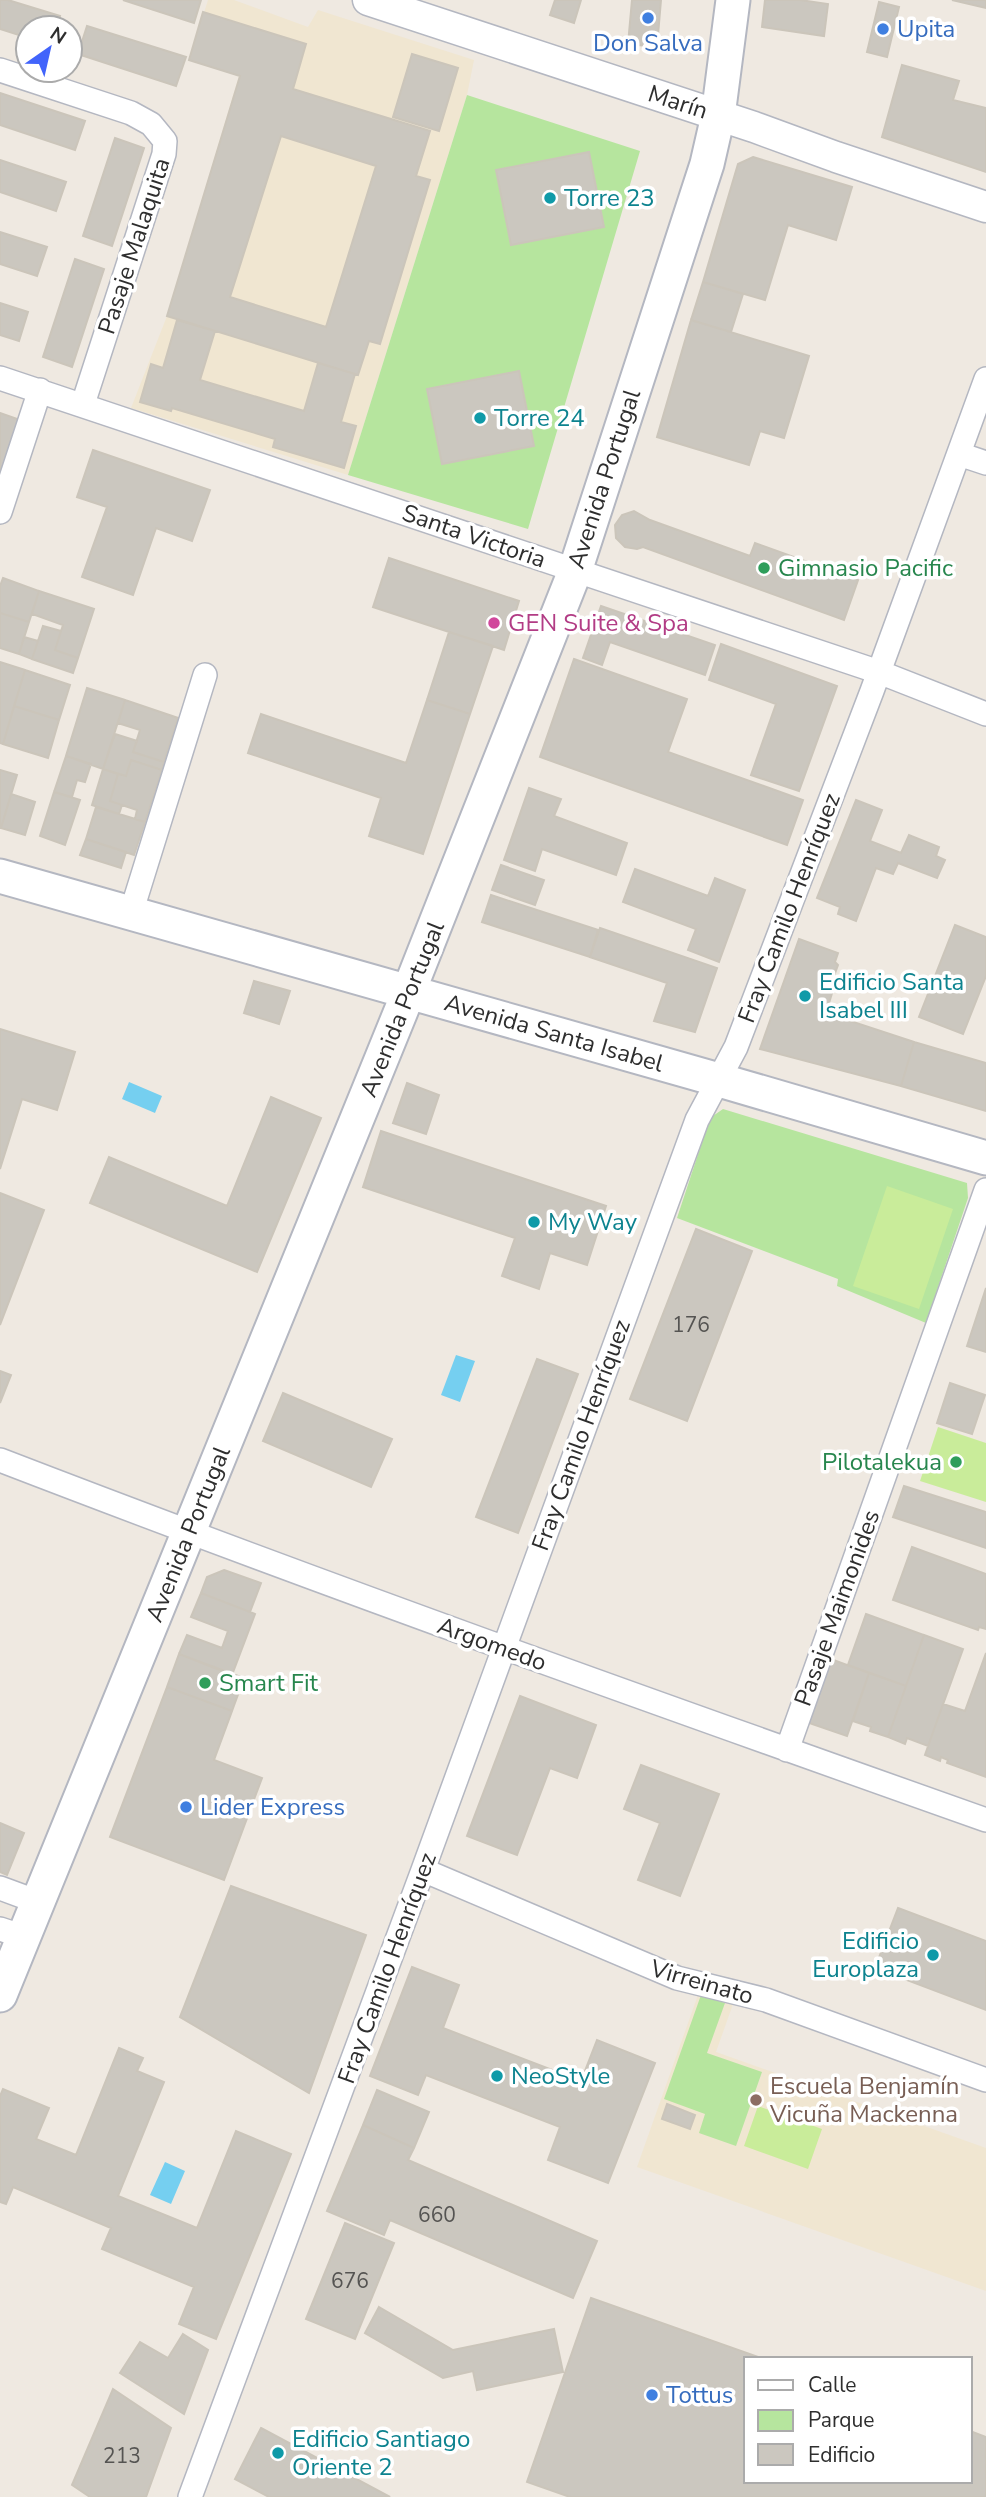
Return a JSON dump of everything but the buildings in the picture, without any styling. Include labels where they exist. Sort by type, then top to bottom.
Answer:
[{"type":"main road","name":"Avenida Portugal","points":[[0,1995],[12,1933],[38,1902],[409,992],[575,570],[707,164],[718,116],[733,0]]},
{"type":"main road","name":"Avenida Santa Isabel","points":[[0,876],[986,1158]]},
{"type":"street","name":"Marín","points":[[368,0],[986,207]]},
{"type":"street","name":"Pasaje Malaquita","points":[[0,70],[131,113],[151,124],[165,141],[164,154],[83,404]]},
{"type":"street","name":"Santa Victoria","points":[[0,378],[878,672],[986,714]]},
{"type":"street","name":"Fray Camilo Henríquez","points":[[190,2497],[423,1871],[697,1120],[736,1047],[986,379]]},
{"type":"street","points":[[0,512],[40,390]]},
{"type":"street","points":[[959,454],[986,463]]},
{"type":"street","points":[[131,913],[205,675]]},
{"type":"street","name":"Pasaje Maimonides","points":[[787,1750],[986,1190]]},
{"type":"street","name":"Argomedo","points":[[0,1460],[188,1533],[986,1820]]},
{"type":"street","name":"Virreinato","points":[[423,1871],[677,1978],[766,2000],[986,2080]]},
{"type":"street","points":[[0,1888],[38,1902]]},
{"type":"shaded area","points":[[208,0],[234,0],[308,27],[318,10],[474,60],[467,95],[348,475],[131,408],[167,316],[239,76],[189,60]]},
{"type":"shaded area","name":"Escuela Benjamín Vicuña Mackenna","points":[[699,1992],[733,2004],[716,2052],[986,2148],[986,2291],[637,2167]]},
{"type":"green space","points":[[467,95],[640,151],[528,529],[348,475]]},
{"type":"green space","points":[[723,1109],[967,1183],[968,1198],[926,1323],[837,1286],[838,1279],[677,1218],[710,1118]]},
{"type":"green space","points":[[887,1186],[953,1209],[919,1309],[853,1286]]},
{"type":"green space","name":"Pilotalekua","points":[[938,1427],[986,1443],[986,1502],[920,1481]]},
{"type":"green space","points":[[701,1995],[725,2003],[707,2053],[762,2072],[736,2146],[699,2133],[705,2114],[664,2099]]},
{"type":"green space","points":[[758,2106],[822,2129],[808,2169],[744,2146]]},
{"type":"water","points":[[129,1082],[162,1096],[155,1113],[122,1099]]},
{"type":"water","points":[[456,1355],[475,1361],[460,1402],[441,1395]]},
{"type":"water","points":[[165,2162],[185,2171],[171,2204],[150,2195]]},
{"type":"place","name":"Don Salva","points":[[648,18]]},
{"type":"place","name":"Upita","points":[[883,29]]},
{"type":"place","name":"Torre 23","points":[[550,198]]},
{"type":"place","name":"Torre 24","points":[[480,418]]},
{"type":"place","name":"Gimnasio Pacific","points":[[764,568]]},
{"type":"place","name":"GEN Suite & Spa","points":[[494,623]]},
{"type":"place","name":"Edificio Santa Isabel III","points":[[805,996]]},
{"type":"place","name":"My Way","points":[[534,1222]]},
{"type":"place","name":"Pilotalekua","points":[[956,1462]]},
{"type":"place","name":"Smart Fit","points":[[205,1683]]},
{"type":"place","name":"Lider Express","points":[[186,1807]]},
{"type":"place","name":"Edificio Europlaza","points":[[933,1955]]},
{"type":"place","name":"NeoStyle","points":[[497,2076]]},
{"type":"place","name":"Escuela Benjamín Vicuña Mackenna","points":[[756,2100]]},
{"type":"place","name":"Tottus","points":[[652,2395]]},
{"type":"place","name":"Edificio Santiago Oriente 2","points":[[278,2453]]}]
